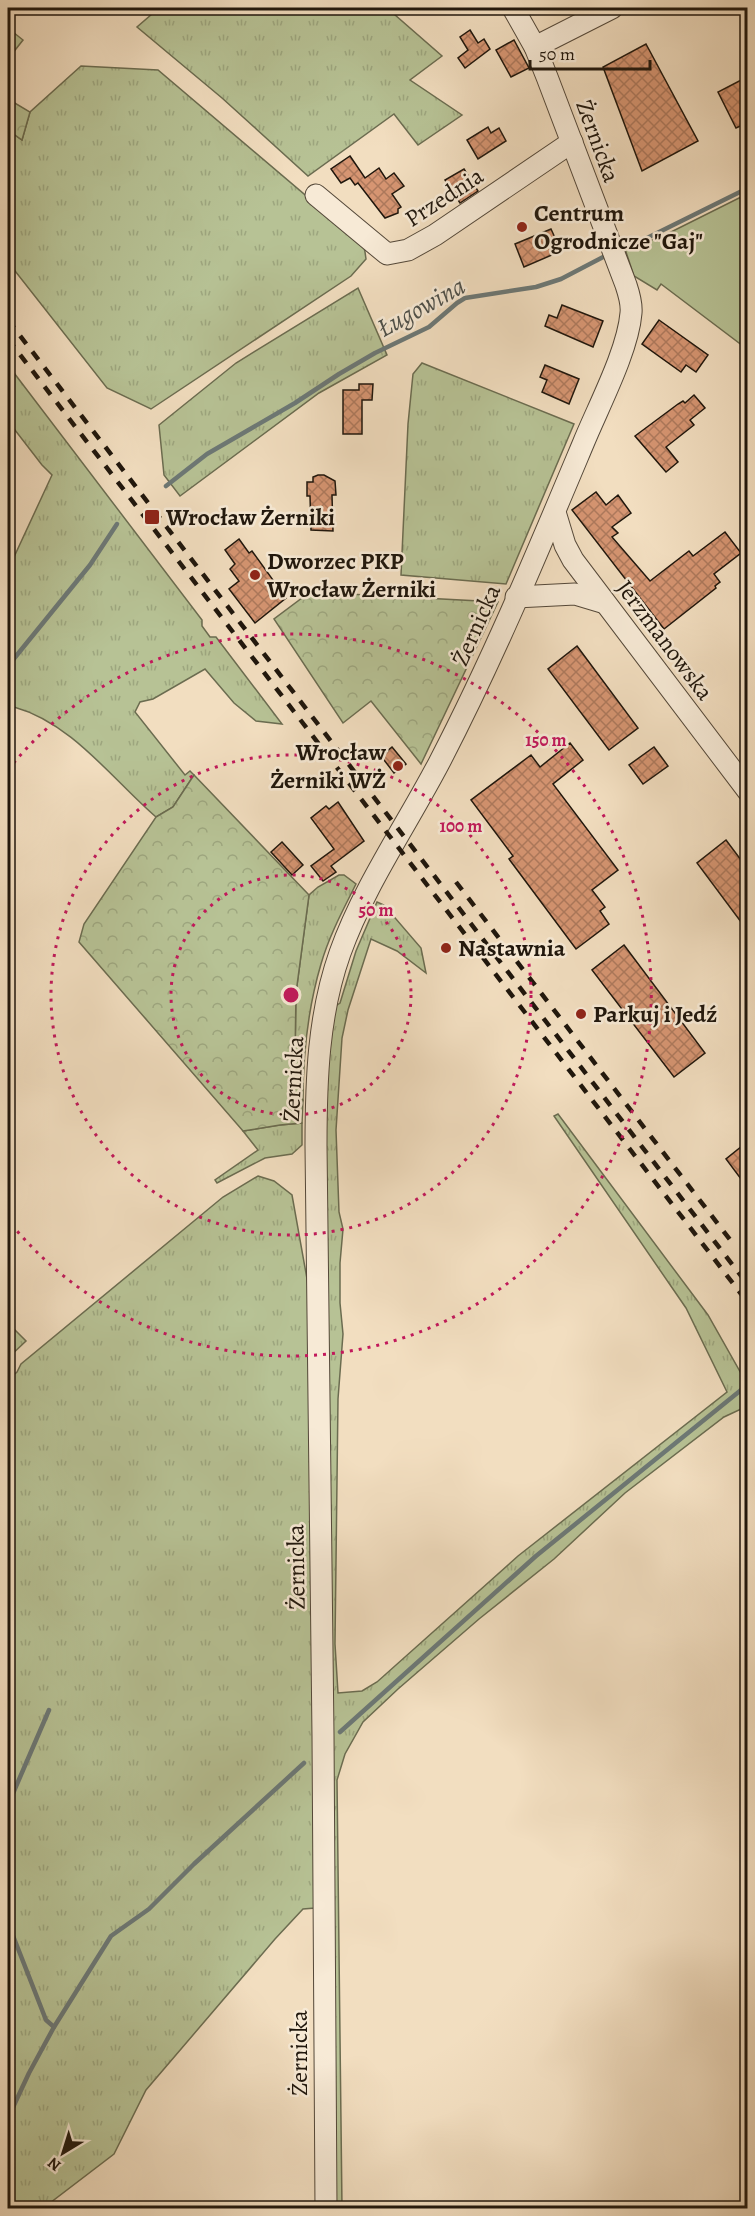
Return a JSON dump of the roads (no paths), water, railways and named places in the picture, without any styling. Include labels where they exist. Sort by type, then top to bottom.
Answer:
[{"type":"street","name":"Żernicka","points":[[326,2208],[316,1146],[317,1078],[321,1035],[331,983],[354,919],[440,762],[474,692],[555,512],[623,348],[629,327],[631,304],[618,264],[535,47],[513,8]]},
{"type":"street","points":[[535,47],[612,8]]},
{"type":"street","name":"Przednia","points":[[316,195],[387,254],[408,250],[435,235],[572,142]]},
{"type":"street","name":"Jerzmanowska","points":[[555,512],[568,553],[747,791]]},
{"type":"street","points":[[516,597],[575,594],[604,603]]},
{"type":"waterway","name":"Ługowina","points":[[617,250],[645,239],[748,188]]},
{"type":"waterway","name":"Ługowina","points":[[166,486],[207,454],[295,403],[339,374],[375,353],[429,327],[465,298],[536,287],[561,279],[607,255]]},
{"type":"waterway","name":"Ługowina","points":[[8,666],[90,565],[117,524]]},
{"type":"waterway","points":[[340,1732],[536,1556],[746,1386]]},
{"type":"waterway","points":[[8,1805],[49,1710]]},
{"type":"waterway","points":[[8,2118],[54,2027],[111,1936],[149,1909],[194,1864],[304,1763]]},
{"type":"waterway","points":[[8,1923],[46,2020],[54,2027]]},
{"type":"railway","points":[[8,320],[748,1285]]},
{"type":"railway","points":[[8,339],[748,1303]]},
{"type":"railway","points":[[456,882],[731,1241]]},
{"type":"place","name":"Centrum Ogrodnicze \"Gaj\"","points":[[522,227]]},
{"type":"place","name":"Wrocław Żerniki","points":[[152,517]]},
{"type":"place","name":"Dworzec PKP Wrocław Żerniki","points":[[255,575]]},
{"type":"place","name":"Wrocław Żerniki WŻ","points":[[398,766]]},
{"type":"place","name":"Nastawnia","points":[[446,948]]},
{"type":"place","name":"Parkuj i Jedź","points":[[581,1014]]}]
